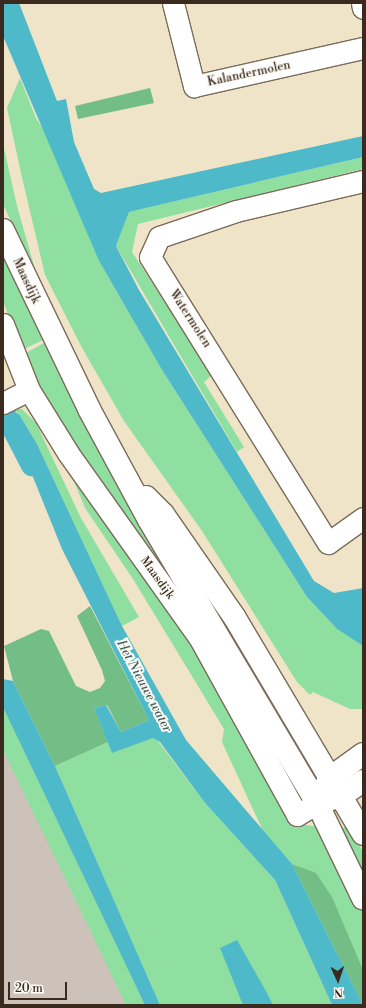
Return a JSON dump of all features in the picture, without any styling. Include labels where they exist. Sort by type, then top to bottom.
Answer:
[{"type":"main road","name":"Maasdijk","points":[[3,230],[89,409],[128,480],[317,803],[363,898]]},
{"type":"main road","name":"Maasdijk","points":[[128,480],[163,514],[235,618],[363,834]]},
{"type":"main road","points":[[317,803],[335,787],[363,754]]},
{"type":"main road","points":[[335,787],[363,781]]},
{"type":"street","name":"Kalandermolen","points":[[173,3],[194,86],[363,48]]},
{"type":"street","points":[[362,3],[363,8]]},
{"type":"street","name":"Watermolen","points":[[363,181],[236,211],[160,237],[150,257],[328,543],[363,518]]},
{"type":"street","name":"Maasdijk","points":[[3,324],[12,363],[68,453],[200,640],[297,815],[317,803]]},
{"type":"street","points":[[3,403],[29,390]]},
{"type":"shaded area","points":[[3,701],[147,1005],[3,1005]]},
{"type":"green space","points":[[20,78],[36,118],[49,138],[99,261],[162,370],[307,597],[337,629],[363,646],[363,709],[350,709],[313,692],[310,695],[297,682],[202,531],[124,421],[81,346],[45,275],[21,173],[7,108]]},
{"type":"green space","points":[[150,88],[154,103],[78,119],[75,106]]},
{"type":"green space","points":[[3,144],[17,206],[38,280],[3,204]]},
{"type":"green space","points":[[363,157],[363,169],[138,224],[132,252],[212,375],[204,382],[244,447],[237,452],[116,246],[129,212]]},
{"type":"green space","points":[[3,255],[43,340],[22,350],[3,301]]},
{"type":"green space","points":[[44,343],[107,465],[190,606],[118,512],[46,398],[24,354]]},
{"type":"green space","points":[[11,409],[22,409],[36,423],[81,518],[139,617],[122,626],[37,444],[19,414]]},
{"type":"green space","points":[[71,474],[196,643],[300,824],[319,827],[329,837],[363,912],[363,1005],[292,864],[264,833],[222,742],[224,729],[133,579],[85,508]]},
{"type":"green space","points":[[90,606],[149,720],[121,732],[107,705],[94,708],[108,742],[55,766],[13,681],[4,646],[41,629],[49,631],[76,686],[90,692],[100,688],[105,681],[102,670],[77,616]]},
{"type":"green space","points":[[3,707],[145,1005],[126,1005],[3,750]]},
{"type":"green space","points":[[155,737],[205,803],[275,880],[332,1005],[160,1005],[55,766],[108,742],[112,752]]},
{"type":"green space","points":[[349,825],[363,852],[363,883],[337,831]]},
{"type":"green space","points":[[292,864],[316,873],[332,897],[363,970],[363,1005]]},
{"type":"water","points":[[3,3],[19,3],[57,101],[66,99],[74,142],[94,189],[101,193],[363,136],[363,157],[129,212],[116,246],[139,290],[314,581],[334,593],[363,588],[363,646],[337,629],[307,597],[162,370],[99,261],[3,36]]},
{"type":"water","points":[[3,409],[19,414],[37,444],[122,626],[186,740],[292,864],[363,1005],[332,1005],[275,880],[205,803],[160,742],[153,738],[112,753],[94,708],[106,705],[121,732],[149,720],[62,549],[12,425],[3,421]]},
{"type":"water","points":[[3,679],[13,681],[55,766],[160,1005],[145,1005],[3,707]]},
{"type":"water","points":[[237,940],[273,1005],[243,1005],[220,948]]},
{"type":"waterway","name":"Het Nieuwe water","points":[[3,411],[31,465]]}]
